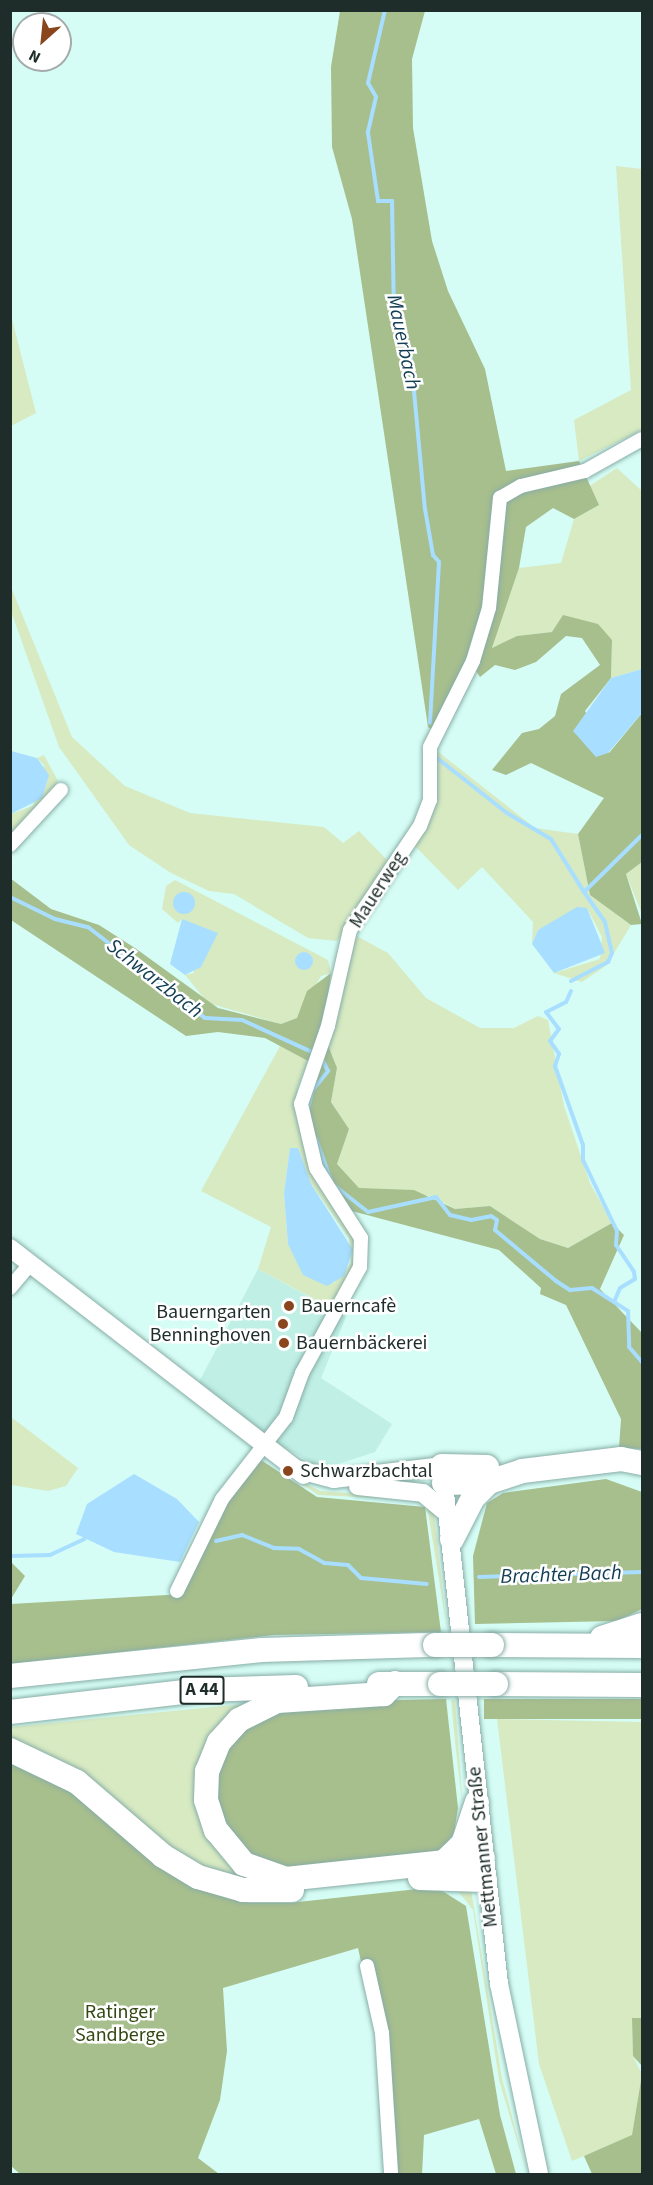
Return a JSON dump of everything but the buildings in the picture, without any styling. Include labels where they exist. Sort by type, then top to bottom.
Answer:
[{"type":"highway","points":[[443,1475],[522,1471],[606,1463],[642,1463]]},
{"type":"highway","points":[[606,1463],[642,1478]]},
{"type":"highway","points":[[452,1539],[473,1498],[489,1482],[522,1471]]},
{"type":"highway","points":[[443,1475],[489,1482]]},
{"type":"highway","points":[[565,1646],[642,1625]]},
{"type":"highway","name":"A 44","points":[[10,1676],[262,1650],[435,1645],[642,1646]]},
{"type":"highway","points":[[395,1683],[384,1694],[277,1701],[239,1720],[212,1755],[206,1789],[209,1815],[235,1857],[273,1877],[320,1880],[443,1863],[484,1869]]},
{"type":"highway","name":"A 44","points":[[10,1712],[200,1690],[395,1683],[642,1685]]},
{"type":"highway","points":[[10,1750],[77,1782],[163,1856],[227,1887],[271,1891],[421,1878],[484,1869]]},
{"type":"highway","points":[[443,1863],[463,1844],[477,1802]]},
{"type":"main road","points":[[10,1248],[320,1486],[369,1486],[423,1493],[449,1515]]},
{"type":"main road","points":[[296,1469],[334,1479],[443,1475]]},
{"type":"main road","points":[[369,1486],[443,1475]]},
{"type":"main road","name":"Mettmanner Straße","points":[[443,1475],[452,1539],[484,1869],[501,1995],[539,2175]]},
{"type":"street","name":"Mauerweg","points":[[265,1446],[286,1416],[302,1373],[362,1260],[357,1227],[323,1183],[306,1139],[301,1104],[313,1062],[320,1048],[351,930],[420,826],[430,800],[430,747],[473,661],[489,608],[500,498],[521,486],[585,471],[642,438]]},
{"type":"street","points":[[10,845],[61,790]]},
{"type":"street","points":[[10,1288],[30,1264]]},
{"type":"street","points":[[177,1591],[222,1499],[265,1446]]},
{"type":"street","points":[[367,1966],[382,2033],[391,2175]]},
{"type":"shaded area","points":[[616,166],[642,169],[642,430],[579,461],[574,420],[631,390]]},
{"type":"shaded area","points":[[11,315],[36,413],[10,426]]},
{"type":"shaded area","points":[[617,468],[642,491],[642,669],[611,678],[612,640],[552,632],[517,636],[492,648],[519,568],[561,563],[574,519],[599,505],[588,487]]},
{"type":"shaded area","points":[[11,587],[72,737],[125,786],[190,813],[324,827],[343,843],[359,831],[389,862],[337,941],[308,938],[234,894],[209,891],[171,873],[129,845],[59,747],[11,611]]},
{"type":"shaded area","points":[[432,747],[535,828],[578,834],[590,895],[631,925],[607,965],[582,982],[554,973],[600,959],[602,937],[587,908],[538,930],[532,944],[533,922],[482,867],[458,890],[415,846]]},
{"type":"shaded area","points":[[44,755],[58,781],[56,793],[11,842],[11,814],[33,806],[44,765],[37,758]]},
{"type":"shaded area","points":[[642,862],[642,914],[626,874]]},
{"type":"shaded area","points":[[175,880],[328,960],[331,973],[321,976],[297,1018],[281,1024],[208,1003],[185,975],[194,973],[182,919],[178,923],[162,909],[166,886]]},
{"type":"shaded area","points":[[351,933],[388,953],[426,998],[480,1028],[514,1028],[538,1016],[548,1020],[564,1106],[590,1183],[612,1223],[568,1248],[540,1239],[490,1206],[455,1209],[431,1196],[359,1188],[337,1164],[349,1129],[331,1102],[337,1068],[326,1040]]},
{"type":"shaded area","points":[[280,1046],[308,1061],[297,1089],[301,1139],[311,1166],[353,1230],[359,1256],[333,1309],[258,1269],[271,1227],[201,1191]],"holes":[[[290,1148],[298,1148],[311,1184],[349,1238],[351,1263],[334,1283],[288,1244],[284,1193]]]},
{"type":"shaded area","points":[[258,1269],[346,1317],[321,1378],[392,1424],[375,1452],[323,1469],[255,1431],[197,1386]]},
{"type":"shaded area","points":[[11,1417],[78,1468],[66,1486],[48,1491],[11,1485]]},
{"type":"shaded area","points":[[286,1473],[320,1491],[420,1498],[434,1512],[447,1629],[427,1506],[417,1500],[318,1495]]},
{"type":"shaded area","points":[[451,1700],[455,1700],[463,1809],[455,1742]]},
{"type":"shaded area","points":[[254,1703],[271,1881],[217,1879],[11,1746],[10,1727]]},
{"type":"shaded area","points":[[497,1719],[642,1722],[642,2018],[632,2019],[633,2056],[642,2074],[632,2136],[572,2161],[539,2064]]},
{"type":"shaded area","points":[[471,1890],[502,2078],[527,2174],[499,2080],[473,1910],[458,1891]]},
{"type":"green space","points":[[340,11],[425,11],[412,59],[413,128],[432,241],[448,291],[485,369],[506,471],[579,461],[599,505],[574,519],[553,508],[526,527],[519,568],[492,648],[517,636],[552,632],[563,615],[598,624],[612,640],[611,678],[585,711],[609,753],[642,713],[642,862],[626,874],[642,924],[631,925],[590,895],[578,834],[604,798],[531,763],[506,775],[492,770],[522,733],[539,729],[555,716],[561,694],[600,665],[582,638],[566,636],[536,662],[515,670],[495,665],[480,677],[472,665],[433,730],[428,727],[352,219],[332,147],[331,67]]},
{"type":"green space","points":[[10,878],[51,909],[99,925],[218,1008],[281,1024],[297,1018],[307,991],[331,973],[324,1023],[308,1061],[265,1038],[218,1032],[186,1036],[11,920]]},
{"type":"green space","points":[[326,1040],[337,1068],[331,1102],[349,1129],[337,1164],[359,1188],[414,1190],[455,1209],[490,1206],[540,1239],[568,1248],[612,1223],[624,1235],[600,1289],[642,1333],[642,1449],[619,1448],[621,1419],[566,1305],[540,1294],[541,1288],[499,1250],[348,1210],[326,1182],[306,1104]]},
{"type":"green space","points":[[261,1460],[317,1497],[425,1507],[441,1632],[274,1635],[11,1664],[11,1604],[184,1594],[193,1562],[225,1501]]},
{"type":"green space","points":[[606,1479],[642,1492],[642,1609],[617,1621],[475,1624],[473,1556],[487,1503],[503,1493]]},
{"type":"green space","points":[[11,1562],[25,1576],[11,1599]]},
{"type":"green space","points":[[446,1699],[458,1808],[454,1833],[440,1853],[266,1870],[217,1822],[215,1767],[234,1731],[291,1702]]},
{"type":"green space","points":[[484,1699],[642,1699],[642,1719],[484,1719]]},
{"type":"green space","name":"Ratinger Sandberge","points":[[10,1762],[72,1790],[208,1891],[248,1903],[289,1903],[436,1887],[466,1906],[500,2115],[516,2174],[496,2174],[479,2119],[424,2135],[422,2174],[386,2174],[378,2038],[358,1948],[223,1988],[227,2051],[220,2100],[198,2158],[219,2174],[20,2174],[10,2165]]},
{"type":"green space","points":[[632,2018],[642,2018],[642,2066],[633,2056]]},
{"type":"green space","points":[[642,2074],[642,2174],[592,2174],[584,2156],[632,2135]]},
{"type":"water","points":[[642,669],[642,713],[608,753],[596,757],[573,731],[611,678]]},
{"type":"water","points":[[11,751],[37,758],[49,775],[42,798],[11,814]]},
{"type":"water","points":[[184,892],[192,895],[195,903],[192,911],[184,914],[176,911],[173,903],[176,895]]},
{"type":"water","points":[[577,907],[587,908],[605,953],[554,973],[532,944],[538,930]]},
{"type":"water","points":[[182,919],[218,933],[201,967],[185,975],[170,964]]},
{"type":"water","points":[[300,952],[308,952],[313,957],[311,968],[300,970],[295,965],[295,957]]},
{"type":"water","points":[[290,1148],[298,1148],[311,1184],[353,1250],[344,1276],[327,1286],[303,1275],[288,1244],[284,1193]]},
{"type":"water","points":[[134,1474],[177,1499],[199,1522],[180,1562],[114,1552],[76,1534],[87,1504]]},
{"type":"waterway","name":"Mauerbach","points":[[385,10],[368,83],[376,97],[368,133],[378,201],[392,201],[394,318],[411,359],[425,509],[433,555],[439,562],[430,723]]},
{"type":"waterway","name":"Mauerbach","points":[[437,758],[507,813],[551,839],[584,892]]},
{"type":"waterway","points":[[571,981],[608,962],[612,953],[605,922],[584,892],[642,835]]},
{"type":"waterway","name":"Schwarzbach","points":[[10,897],[55,919],[88,927],[205,1018],[242,1020],[314,1053]]},
{"type":"waterway","points":[[571,991],[566,1002],[546,1012],[559,1029],[550,1041],[559,1054],[555,1066],[583,1145],[583,1160],[617,1231],[616,1245],[634,1272],[635,1279],[620,1288],[615,1300]]},
{"type":"waterway","name":"Schwarzbach","points":[[308,1109],[312,1091],[328,1071],[321,1057]]},
{"type":"waterway","name":"Schwarzbach","points":[[316,1139],[331,1180]]},
{"type":"waterway","name":"Schwarzbach","points":[[335,1186],[368,1212],[436,1197],[450,1215],[471,1220],[491,1216],[497,1220],[495,1230],[556,1281],[570,1290],[592,1288],[628,1311],[629,1347],[642,1362]]},
{"type":"waterway","name":"Brachter Bach","points":[[216,1541],[242,1535],[274,1548],[299,1549],[324,1563],[348,1565],[361,1578],[427,1584]]},
{"type":"waterway","name":"Brachter Bach","points":[[10,1556],[50,1555],[84,1539]]},
{"type":"waterway","name":"Brachter Bach","points":[[479,1577],[642,1572]]},
{"type":"place","name":"Bauerncafè","points":[[289,1306]]},
{"type":"place","name":"Bauerngarten Benninghoven","points":[[283,1324]]},
{"type":"place","name":"Bauernbäckerei","points":[[284,1343]]},
{"type":"place","name":"Schwarzbachtal","points":[[288,1471]]}]
